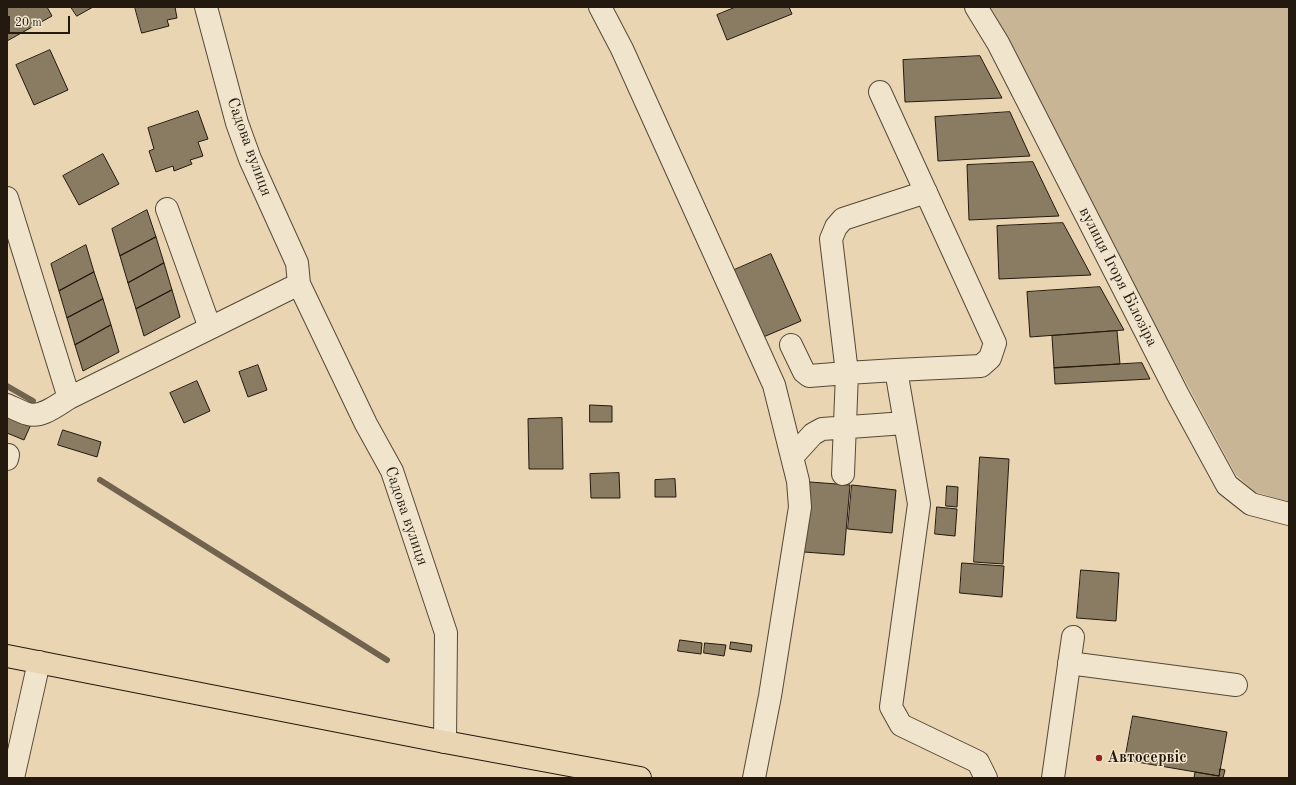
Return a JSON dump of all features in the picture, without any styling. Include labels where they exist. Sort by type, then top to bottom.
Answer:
[{"type":"highway","points":[[7,656],[445,742],[640,778]]},
{"type":"street","name":"Садова вулиця","points":[[206,7],[236,123],[250,159],[297,263],[299,284],[366,424],[392,471],[446,633],[445,742]]},
{"type":"street","points":[[600,7],[622,49],[774,385],[798,482],[800,507],[770,696],[754,778]]},
{"type":"street","name":"вулиця Ігоря Білозіра","points":[[976,7],[998,43],[1178,395],[1227,485],[1251,504],[1289,514]]},
{"type":"street","points":[[791,345],[804,372],[809,376],[981,366],[990,358],[995,344],[880,92]]},
{"type":"street","points":[[843,474],[847,373],[831,239],[836,227],[843,219],[926,192]]},
{"type":"street","points":[[7,198],[68,398]]},
{"type":"street","points":[[167,209],[210,328]]},
{"type":"street","points":[[7,405],[29,414],[46,412],[68,398],[299,284]]},
{"type":"street","points":[[896,370],[919,504],[891,707],[900,725],[978,762],[986,778]]},
{"type":"street","points":[[792,457],[813,434],[822,429],[905,423]]},
{"type":"street","points":[[1053,778],[1073,637]]},
{"type":"street","points":[[13,778],[39,662]]},
{"type":"street","points":[[1069,663],[1236,685]]},
{"type":"shaded area","points":[[989,7],[1289,7],[1289,502],[1255,492],[1236,475],[1136,290]]},
{"type":"building","points":[[7,7],[47,7],[52,16],[7,41]]},
{"type":"building","points":[[71,7],[93,7],[77,16]]},
{"type":"building","points":[[135,7],[175,7],[177,18],[167,20],[169,26],[142,33]]},
{"type":"building","points":[[736,7],[789,7],[792,14],[727,40],[717,15]]},
{"type":"building","points":[[50,50],[68,90],[34,105],[16,65]]},
{"type":"building","points":[[980,56],[1002,98],[905,102],[903,60]]},
{"type":"building","points":[[198,111],[208,139],[198,142],[203,156],[190,160],[192,164],[174,171],[173,166],[156,172],[149,151],[154,149],[148,128]]},
{"type":"building","points":[[1010,112],[1030,156],[938,161],[935,117]]},
{"type":"building","points":[[103,154],[119,184],[79,205],[63,176]]},
{"type":"building","points":[[1033,162],[1059,216],[969,220],[967,165]]},
{"type":"building","points":[[147,210],[156,237],[120,256],[112,229]]},
{"type":"building","points":[[1063,223],[1091,275],[999,279],[997,226]]},
{"type":"building","points":[[156,237],[164,263],[128,283],[120,256]]},
{"type":"building","points":[[86,245],[94,272],[59,291],[51,264]]},
{"type":"building","points":[[771,254],[801,321],[761,338],[732,271]]},
{"type":"building","points":[[164,263],[172,290],[136,309],[128,283]]},
{"type":"building","points":[[94,272],[103,299],[67,318],[59,291]]},
{"type":"building","points":[[1100,287],[1124,330],[1030,337],[1027,292]]},
{"type":"building","points":[[172,290],[180,317],[144,336],[136,309]]},
{"type":"building","points":[[103,299],[111,325],[75,345],[67,318]]},
{"type":"building","points":[[111,325],[119,352],[83,371],[75,345]]},
{"type":"building","points":[[1117,331],[1120,364],[1054,368],[1052,336]]},
{"type":"building","points":[[1142,363],[1150,379],[1055,384],[1054,368]]},
{"type":"building","points":[[258,365],[267,390],[248,397],[239,372]]},
{"type":"building","points":[[197,381],[210,411],[184,423],[170,393]]},
{"type":"building","points":[[590,405],[612,406],[612,422],[590,422]]},
{"type":"building","points":[[7,411],[32,422],[24,440],[7,433]]},
{"type":"building","points":[[562,418],[563,469],[529,469],[528,419]]},
{"type":"building","points":[[63,430],[101,442],[97,457],[58,445]]},
{"type":"building","points":[[980,457],[1009,459],[1003,564],[974,562]]},
{"type":"building","points":[[619,473],[620,498],[591,498],[590,474]]},
{"type":"building","points":[[675,479],[676,497],[655,497],[655,480]]},
{"type":"building","points":[[810,482],[850,485],[844,555],[804,552]]},
{"type":"building","points":[[852,485],[896,490],[892,533],[848,529]]},
{"type":"building","points":[[947,486],[958,487],[957,507],[946,506]]},
{"type":"building","points":[[937,507],[957,509],[955,536],[935,534]]},
{"type":"building","points":[[962,563],[1004,566],[1002,597],[960,593]]},
{"type":"building","points":[[1081,570],[1119,573],[1116,621],[1077,618]]},
{"type":"building","points":[[680,640],[702,643],[701,654],[678,651]]},
{"type":"building","points":[[731,642],[752,645],[751,652],[730,649]]},
{"type":"building","points":[[705,643],[726,645],[724,656],[704,653]]},
{"type":"building","points":[[1133,716],[1227,732],[1219,776],[1125,760]]},
{"type":"building","points":[[1220,769],[1225,770],[1223,778],[1194,778],[1195,772],[1219,776]]},
{"type":"waterway","points":[[7,386],[33,401]]},
{"type":"waterway","points":[[100,480],[387,660]]},
{"type":"place","name":"Автосервіс","points":[[1099,758]]}]
